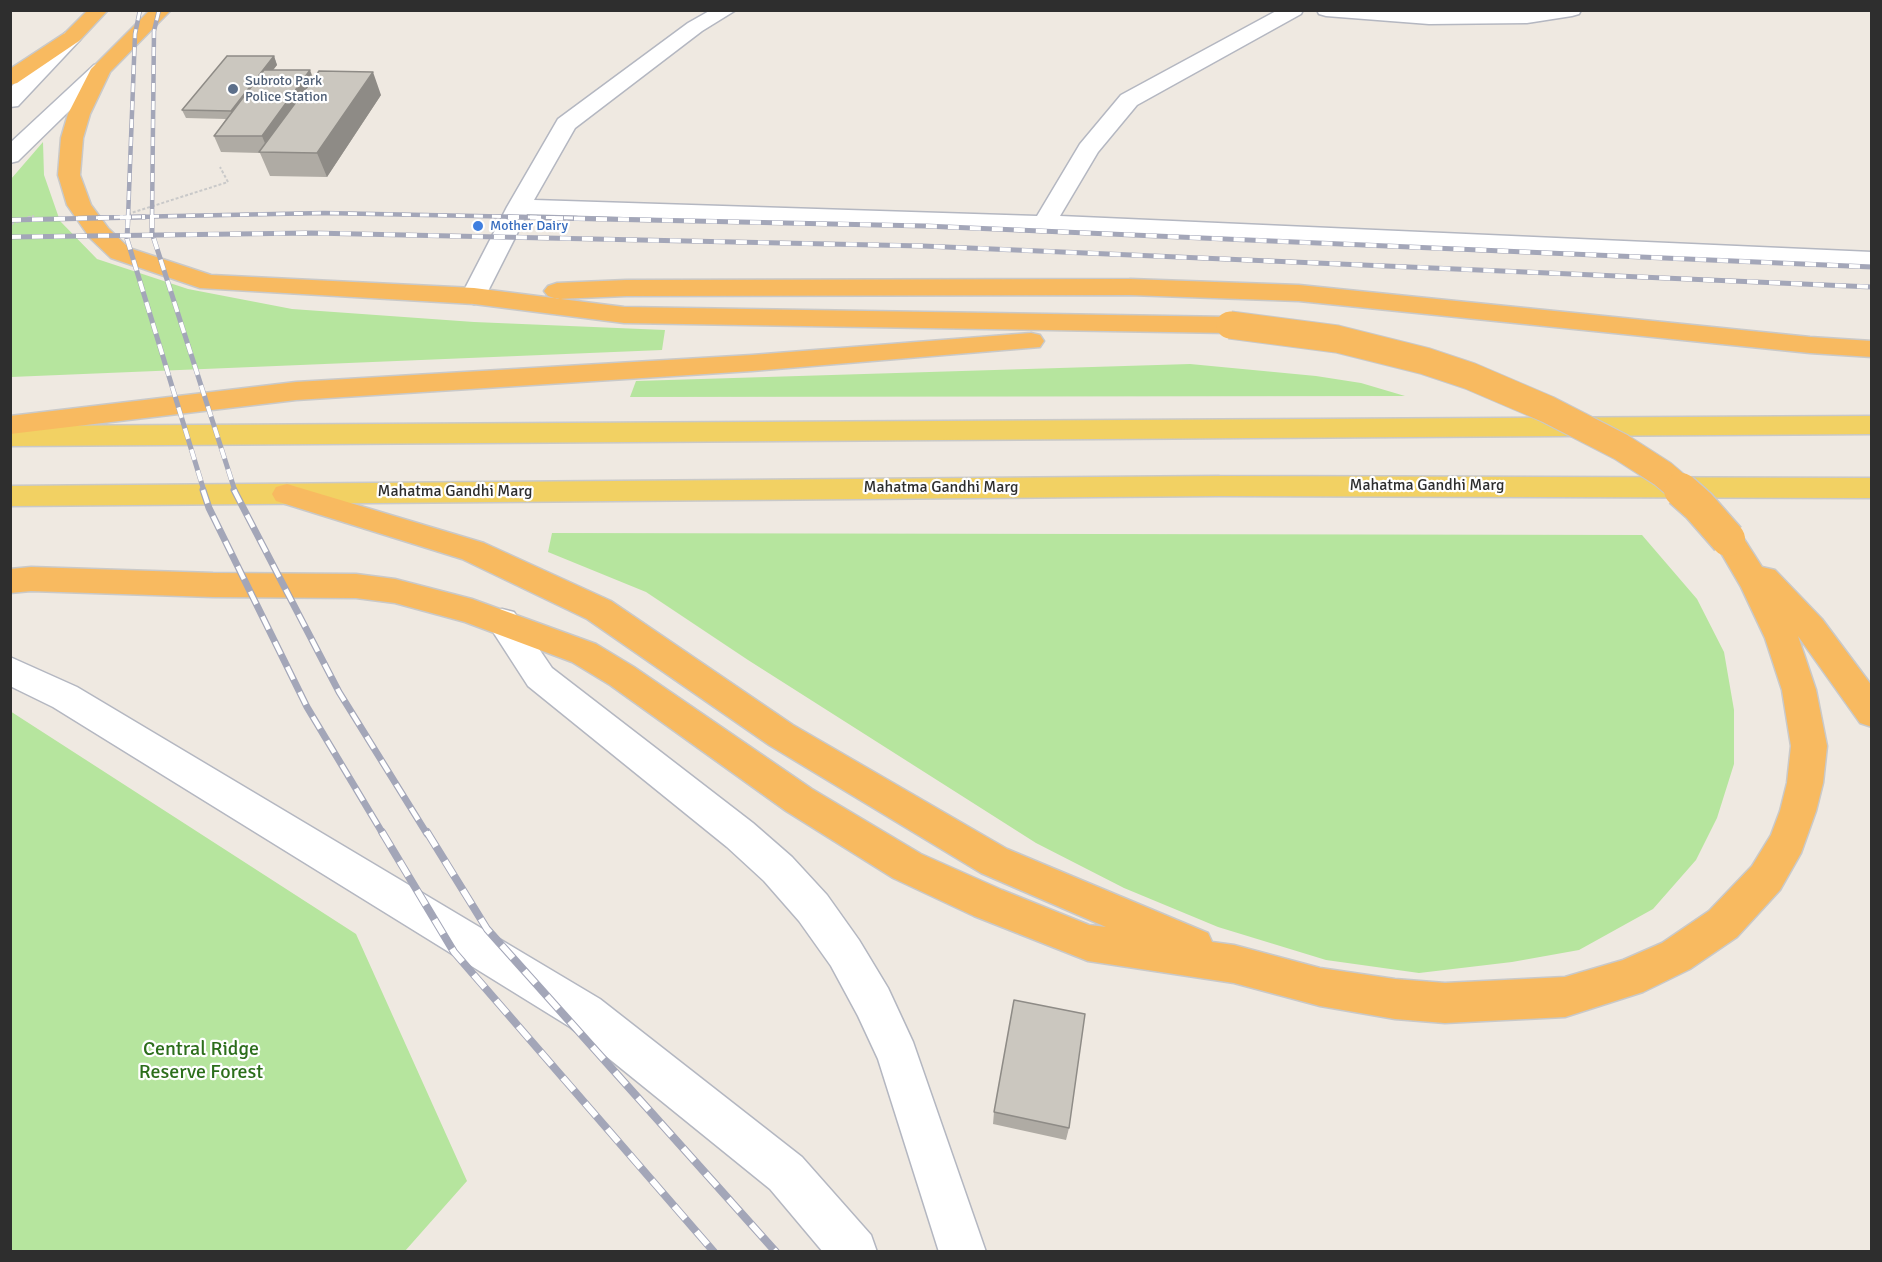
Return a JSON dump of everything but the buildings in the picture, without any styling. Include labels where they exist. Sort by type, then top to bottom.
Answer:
[{"type":"highway","points":[[10,79],[72,37],[99,10]]},
{"type":"highway","points":[[162,10],[101,69],[79,114],[72,138],[69,175],[79,205],[93,225],[120,253],[209,283],[474,296],[624,315],[1230,325],[1337,339],[1425,361],[1470,376],[1547,410],[1621,447],[1663,474],[1699,506],[1810,628],[1872,713]]},
{"type":"highway","points":[[474,296],[626,288],[1130,287],[1299,293],[1810,345],[1872,349]]},
{"type":"highway","points":[[10,425],[296,391],[752,363],[1230,325]]},
{"type":"highway","points":[[287,494],[473,551],[599,610],[780,735],[994,861],[1234,963],[1320,987],[1395,999],[1445,1003],[1565,998],[1629,978],[1676,956],[1723,924],[1766,878],[1788,841],[1805,783],[1809,746],[1799,690],[1782,638],[1756,584],[1728,539]]},
{"type":"highway","points":[[10,581],[31,579],[356,586],[404,593],[502,621],[584,653],[622,676],[799,800],[907,866],[988,903],[1088,943],[1234,963]]},
{"type":"main road","points":[[10,436],[1872,425]]},
{"type":"main road","name":"Mahatma Gandhi Marg","points":[[10,496],[1207,486],[1872,488]]},
{"type":"street","points":[[474,296],[519,207],[566,124],[695,27],[727,10]]},
{"type":"street","points":[[1044,223],[1088,149],[1129,100],[1294,10]]},
{"type":"street","points":[[1326,10],[1429,18],[1527,17],[1572,10]]},
{"type":"street","points":[[10,101],[72,37]]},
{"type":"street","points":[[14,152],[101,69]]},
{"type":"street","points":[[519,207],[1044,223],[1872,259]]},
{"type":"street","points":[[502,621],[540,677],[740,835],[778,869],[813,908],[845,953],[873,1002],[898,1057],[963,1251]]},
{"type":"street","points":[[10,670],[65,698],[585,1013],[786,1173],[854,1251]]},
{"type":"path","points":[[93,225],[228,182],[220,166]]},
{"type":"path","points":[[10,224],[34,216]]},
{"type":"green space","points":[[43,142],[44,175],[60,221],[97,259],[188,289],[292,309],[474,322],[665,330],[662,350],[11,377],[11,179]]},
{"type":"green space","points":[[1190,364],[1316,376],[1361,383],[1405,396],[630,397],[636,381]]},
{"type":"green space","points":[[552,533],[1642,535],[1697,599],[1724,652],[1734,710],[1734,764],[1717,818],[1696,860],[1653,909],[1579,950],[1512,962],[1419,973],[1326,960],[1218,927],[1124,888],[1036,843],[748,660],[646,592],[548,552]]},
{"type":"green space","name":"Central Ridge Reserve Forest","points":[[10,711],[356,934],[467,1181],[405,1251],[11,1251]]},
{"type":"railway","points":[[128,217],[135,34],[140,10]]},
{"type":"railway","points":[[152,216],[154,31],[159,10]]},
{"type":"railway","points":[[152,216],[324,213],[577,218]]},
{"type":"railway","points":[[128,217],[152,216]]},
{"type":"railway","points":[[10,220],[128,217]]},
{"type":"railway","points":[[78,218],[128,217]]},
{"type":"railway","points":[[127,235],[128,217]]},
{"type":"railway","points":[[128,217],[145,217]]},
{"type":"railway","points":[[508,217],[925,226],[1872,267]]},
{"type":"railway","points":[[152,218],[153,235]]},
{"type":"railway","points":[[153,235],[311,233],[923,246],[1872,287]]},
{"type":"railway","points":[[10,237],[127,235]]},
{"type":"railway","points":[[127,235],[204,491]]},
{"type":"railway","points":[[127,235],[153,235]]},
{"type":"railway","points":[[153,235],[235,491]]},
{"type":"railway","points":[[203,490],[209,508],[307,707],[383,834]]},
{"type":"railway","points":[[234,490],[339,692],[427,834]]},
{"type":"railway","points":[[382,832],[454,952],[714,1252]]},
{"type":"railway","points":[[427,832],[487,929],[776,1252]]},
{"type":"place","name":"Subroto Park Police Station","points":[[233,89]]},
{"type":"place","name":"Mother Dairy","points":[[478,226]]}]
